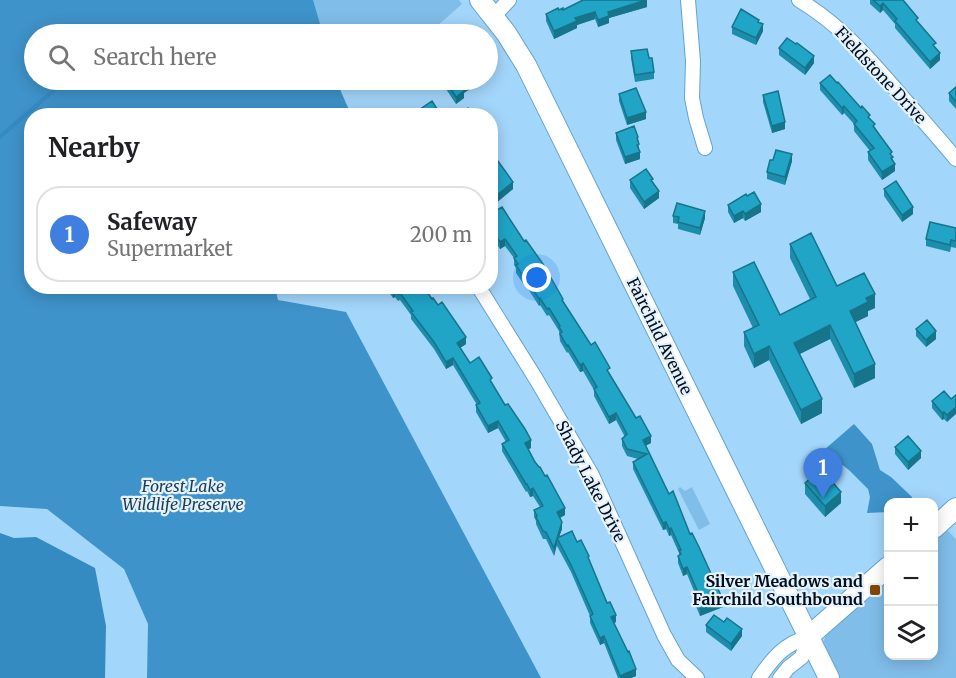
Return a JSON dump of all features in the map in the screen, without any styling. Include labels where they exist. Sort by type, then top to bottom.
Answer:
[{"type":"main road","name":"Fairchild Avenue","points":[[480,0],[494,16],[526,65],[829,678]]},
{"type":"main road","points":[[938,524],[956,508]]},
{"type":"main road","points":[[808,637],[884,570]]},
{"type":"street","points":[[494,16],[509,0]]},
{"type":"street","points":[[688,0],[693,61],[693,98],[705,148]]},
{"type":"street","name":"Fieldstone Drive","points":[[799,0],[822,14],[846,35],[956,159]]},
{"type":"street","name":"Shady Lake Drive","points":[[483,294],[592,475],[664,635],[678,660],[697,678]]},
{"type":"street","points":[[759,678],[782,651],[794,641],[808,637]]},
{"type":"street","points":[[780,678],[802,657],[808,637]]},
{"type":"shaded area","points":[[171,0],[459,0],[462,4],[439,24],[143,24]]},
{"type":"shaded area","points":[[680,487],[685,491],[692,487],[710,524],[699,530],[678,489]]},
{"type":"shaded area","points":[[944,527],[956,539],[956,678],[839,678],[822,644],[831,625],[884,579],[884,660],[938,660],[938,532]]},
{"type":"shaded area","points":[[0,533],[14,538],[36,537],[95,568],[106,626],[105,678],[0,678]]},
{"type":"green space","name":"Forest Lake Wildlife Preserve","points":[[0,0],[313,0],[320,24],[24,24],[24,90],[340,90],[348,108],[24,108],[24,294],[277,294],[278,300],[346,312],[541,678],[147,678],[148,624],[124,569],[47,509],[0,506]]},
{"type":"green space","points":[[854,424],[872,444],[880,470],[891,477],[912,498],[884,498],[884,512],[867,513],[870,497],[868,489],[824,450]]},
{"type":"building","points":[[583,0],[646,0],[608,12],[609,16],[598,20],[595,12],[575,18],[577,21],[554,31],[546,14],[558,8],[559,10],[563,8],[563,10]]},
{"type":"building","points":[[873,0],[903,0],[918,18],[916,20],[936,43],[933,45],[940,53],[930,62],[895,21],[897,19],[883,3],[880,6]]},
{"type":"building","points":[[741,9],[763,24],[756,38],[732,27]]},
{"type":"building","points":[[787,38],[814,56],[805,68],[779,48]]},
{"type":"building","points":[[647,49],[649,58],[652,58],[654,72],[635,75],[631,51]]},
{"type":"building","points":[[830,75],[870,115],[868,117],[875,124],[873,126],[892,152],[890,154],[893,157],[891,158],[895,164],[882,172],[868,152],[874,148],[854,124],[857,121],[820,83]]},
{"type":"building","points":[[956,87],[956,102],[949,93]]},
{"type":"building","points":[[636,88],[646,112],[627,118],[619,94]]},
{"type":"building","points":[[451,90],[464,90],[464,91],[456,97]]},
{"type":"building","points":[[778,91],[785,122],[772,126],[763,95]]},
{"type":"building","points":[[432,101],[436,108],[422,108]]},
{"type":"building","points":[[634,126],[640,152],[625,157],[616,133]]},
{"type":"building","points":[[776,150],[792,154],[785,177],[767,172]]},
{"type":"building","points":[[498,161],[513,182],[498,194]]},
{"type":"building","points":[[646,169],[659,191],[644,202],[630,180]]},
{"type":"building","points":[[896,181],[913,207],[902,215],[884,189]]},
{"type":"building","points":[[754,192],[761,204],[745,214],[743,211],[734,216],[728,205]]},
{"type":"building","points":[[677,203],[705,211],[700,228],[678,222],[679,217],[673,216]]},
{"type":"building","points":[[502,207],[524,241],[526,240],[543,264],[562,300],[591,345],[595,342],[610,368],[607,370],[636,418],[640,416],[651,436],[643,440],[669,494],[673,491],[690,534],[692,533],[699,547],[723,600],[700,609],[695,597],[699,595],[687,567],[683,569],[678,556],[681,550],[671,528],[669,529],[666,522],[663,523],[633,462],[647,454],[627,449],[622,439],[627,434],[616,413],[609,417],[594,389],[597,387],[583,363],[580,365],[567,346],[560,334],[562,332],[560,326],[549,308],[547,309],[539,299],[516,265],[518,264],[514,258],[517,256],[505,239],[500,242],[498,239],[498,209]]},
{"type":"building","points":[[930,222],[956,228],[956,241],[951,240],[950,245],[926,239]]},
{"type":"building","points":[[811,233],[837,286],[864,273],[875,294],[866,298],[868,302],[850,311],[875,364],[854,374],[830,325],[794,343],[822,399],[801,410],[769,346],[754,354],[744,332],[759,325],[733,272],[754,262],[780,315],[816,297],[790,244]]},
{"type":"building","points":[[401,294],[429,294],[438,305],[442,302],[466,337],[457,343],[470,363],[479,357],[505,405],[508,404],[525,429],[531,440],[525,443],[535,462],[545,476],[547,475],[565,508],[557,512],[562,522],[554,548],[546,532],[543,531],[534,510],[543,506],[533,488],[530,490],[526,484],[502,444],[509,440],[498,421],[488,426],[476,405],[480,403],[453,358],[446,362],[411,312],[413,311]]},
{"type":"building","points":[[927,320],[936,331],[926,340],[916,329]]},
{"type":"building","points":[[944,391],[951,399],[956,395],[956,407],[947,415],[942,413],[932,401]]},
{"type":"building","points":[[908,436],[921,451],[908,462],[895,447]]},
{"type":"building","points":[[821,469],[841,492],[825,506],[805,483]]},
{"type":"building","points":[[572,531],[577,542],[581,540],[589,556],[607,603],[610,602],[616,615],[611,617],[636,669],[620,676],[604,636],[600,638],[590,616],[593,614],[557,538]]},
{"type":"building","points":[[714,615],[724,622],[727,618],[742,629],[731,644],[706,625]]},
{"type":"waterway","points":[[33,108],[54,90]]},
{"type":"waterway","points":[[0,137],[24,116]]},
{"type":"place","name":"Safeway","points":[[823,498]]},
{"type":"place","name":"Silver Meadows and Fairchild Southbound","points":[[875,590]]}]
